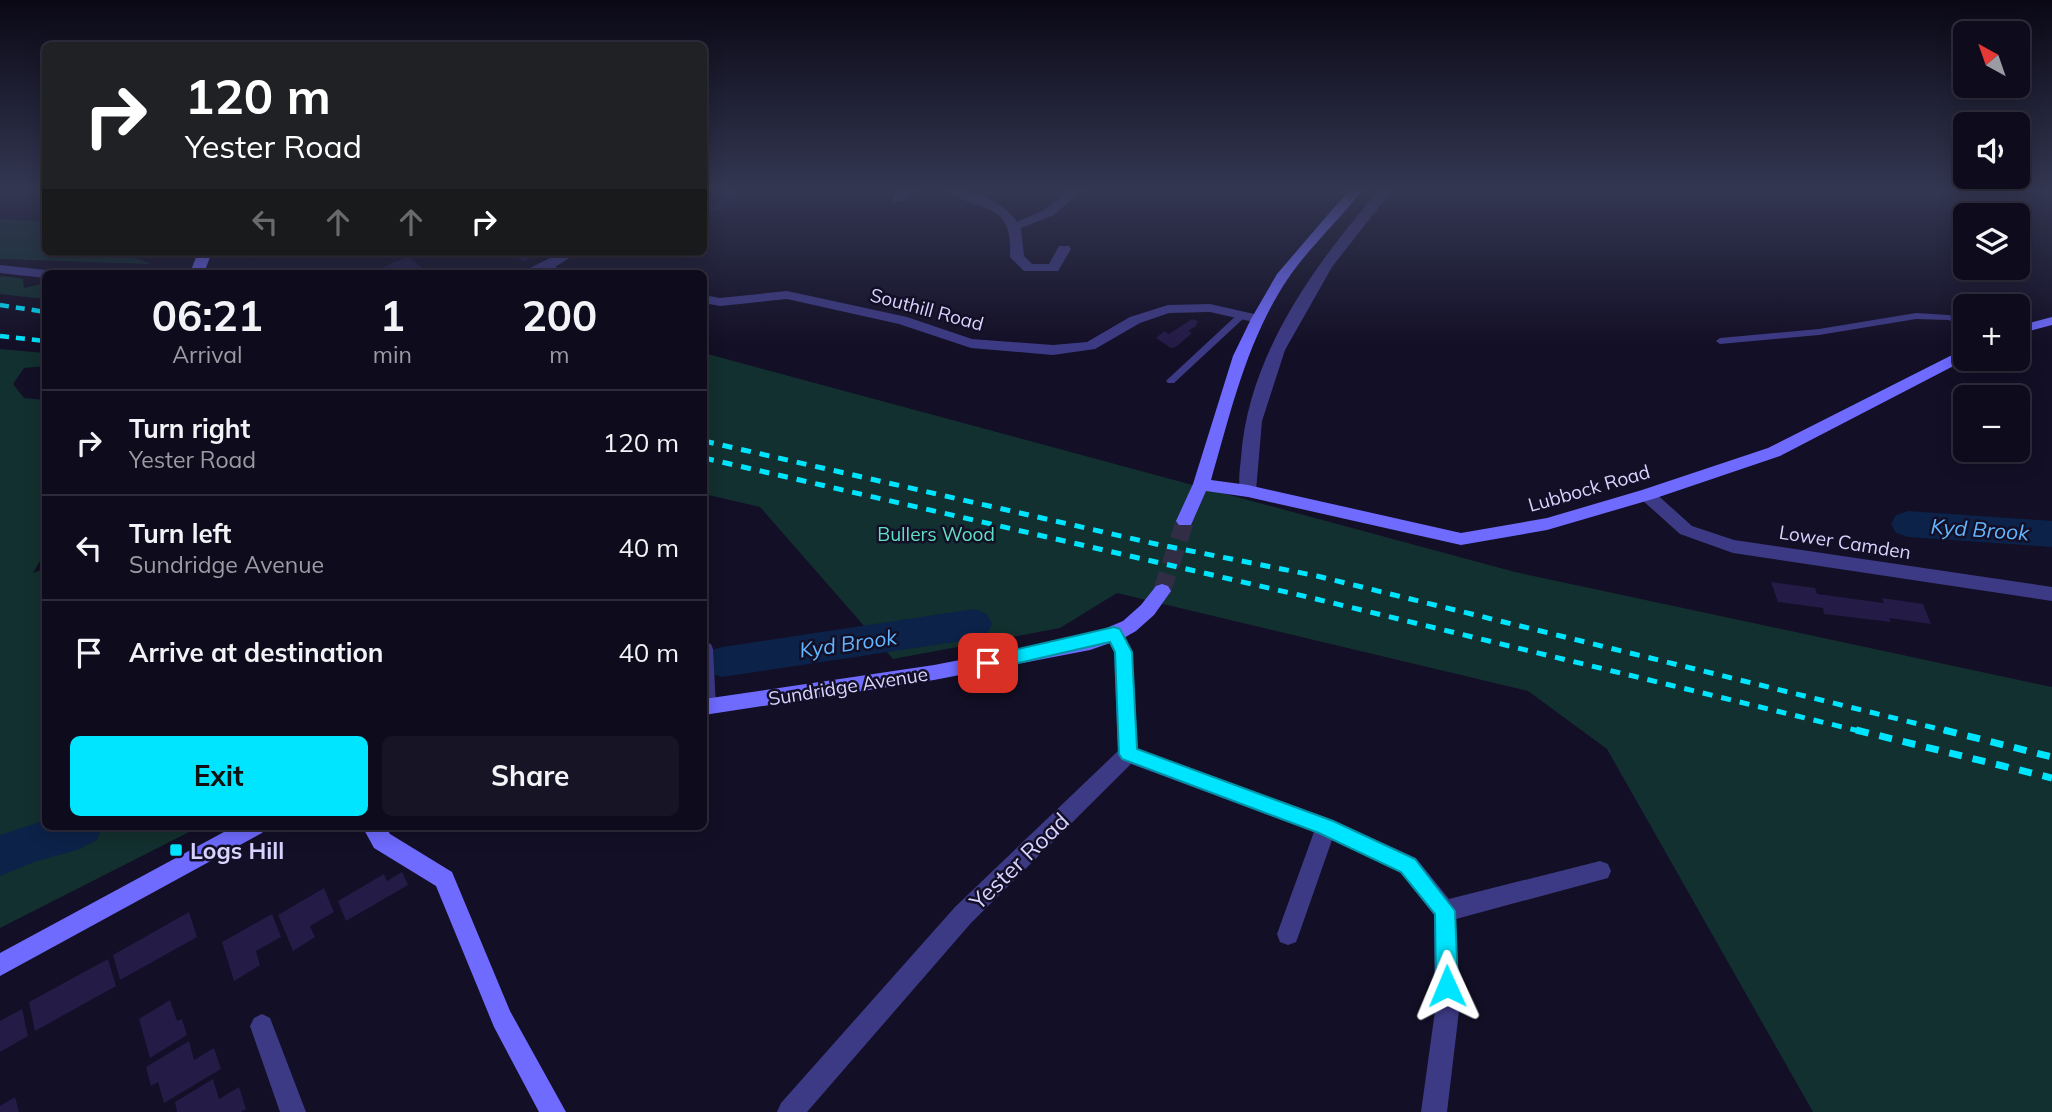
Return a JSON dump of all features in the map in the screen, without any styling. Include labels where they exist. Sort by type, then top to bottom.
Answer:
[{"type":"street","points":[[1018,241],[1017,257],[1029,268],[1053,268],[1064,249]]},
{"type":"street","points":[[1185,521],[1201,484],[1240,356],[1282,277],[1313,241]]},
{"type":"street","points":[[1248,491],[1254,424],[1273,363],[1318,275],[1345,241]]},
{"type":"street","points":[[536,270],[564,256]]},
{"type":"street","points":[[542,268],[552,270]]},
{"type":"street","points":[[0,269],[42,274]]},
{"type":"street","name":"Southill Road","points":[[707,300],[720,302],[787,295],[902,320],[971,343],[1054,350],[1090,346],[1135,320],[1168,309],[1210,308],[1258,319]]},
{"type":"street","points":[[2030,328],[2050,324]]},
{"type":"street","name":"Lubbock Road","points":[[1201,484],[1248,491],[1461,539],[1547,524],[1647,495],[1774,452],[1953,360]]},
{"type":"street","name":"Lower Camden","points":[[1647,495],[1686,530],[1733,546],[2052,594]]},
{"type":"street","points":[[1162,592],[1151,608],[1137,621],[1114,634],[1123,652],[1128,754],[1326,827],[1408,865],[1445,911],[1447,1011],[1434,1112]]},
{"type":"street","name":"Sundridge Avenue","points":[[707,707],[962,668],[1114,634]]},
{"type":"street","name":"Yester Road","points":[[798,1110],[964,915],[1128,754]]},
{"type":"street","points":[[1288,934],[1326,827]]},
{"type":"street","points":[[0,965],[247,830]]},
{"type":"street","points":[[375,830],[382,841],[444,879],[502,1019],[553,1112]]},
{"type":"street","points":[[1445,911],[1600,870]]},
{"type":"street","points":[[262,1026],[293,1112]]},
{"type":"lane","points":[[1720,341],[1831,330],[1903,316],[1943,314],[1953,318]]},
{"type":"lane","points":[[1171,382],[1242,315]]},
{"type":"green space","points":[[0,241],[42,241],[42,256],[131,256],[151,264],[0,259]]},
{"type":"green space","points":[[0,277],[23,279],[24,288],[42,284],[42,299],[0,294]]},
{"type":"green space","points":[[0,349],[42,353],[42,366],[24,368],[13,384],[24,398],[42,400],[42,560],[33,573],[42,569],[42,830],[193,830],[0,928]]},
{"type":"green space","name":"Bullers Wood","points":[[707,354],[1515,572],[2052,687],[2052,1112],[1813,1112],[1607,749],[1528,691],[1117,593],[1060,628],[893,659],[760,507],[707,495]]},
{"type":"building","points":[[408,256],[424,270],[384,270],[382,268]]},
{"type":"building","points":[[515,256],[535,256],[523,262]]},
{"type":"building","points":[[1192,319],[1198,321],[1196,326],[1188,331],[1192,333],[1176,347],[1171,348],[1156,338],[1164,331],[1169,334]]},
{"type":"building","points":[[1771,582],[1815,588],[1817,594],[1884,603],[1882,598],[1923,604],[1931,624],[1824,614],[1823,608],[1778,602]]},
{"type":"building","points":[[402,872],[408,885],[346,921],[338,901],[384,874],[387,881]]},
{"type":"building","points":[[324,888],[334,912],[310,926],[315,937],[293,951],[278,915]]},
{"type":"building","points":[[189,912],[197,937],[120,980],[113,955]]},
{"type":"building","points":[[272,914],[281,937],[256,951],[260,965],[234,981],[222,942]]},
{"type":"building","points":[[108,959],[116,986],[35,1031],[29,1002]]},
{"type":"building","points":[[170,1000],[177,1021],[182,1019],[187,1035],[150,1058],[139,1019]]},
{"type":"building","points":[[22,1009],[28,1036],[0,1052],[0,1021]]},
{"type":"building","points":[[189,1041],[194,1060],[214,1048],[221,1069],[164,1103],[158,1082],[151,1086],[146,1067]]},
{"type":"building","points":[[213,1079],[219,1099],[239,1087],[246,1109],[241,1112],[177,1112],[175,1102]]},
{"type":"building","points":[[15,1097],[19,1112],[0,1112],[0,1106]]},
{"type":"waterway","name":"Kyd Brook","points":[[1908,524],[2052,534]]},
{"type":"waterway","name":"Kyd Brook","points":[[722,662],[974,624]]},
{"type":"waterway","name":"Kyd Brook","points":[[0,856],[30,843],[62,836],[74,830]]},
{"type":"tunnel","points":[[1162,591],[1185,521]]},
{"type":"railway","points":[[0,305],[42,311]]},
{"type":"railway","points":[[0,336],[42,341]]},
{"type":"railway","points":[[707,442],[1156,544],[1317,576],[1951,732]]},
{"type":"railway","points":[[707,459],[1308,597],[1863,732]]},
{"type":"railway","points":[[1856,730],[2052,778]]},
{"type":"railway","points":[[1944,730],[2052,757]]},
{"type":"place","name":"Logs Hill","points":[[176,850]]},
{"type":"route","points":[[988,663],[1114,634],[1123,652],[1128,754],[1326,827],[1408,865],[1445,911],[1447,986]]}]
